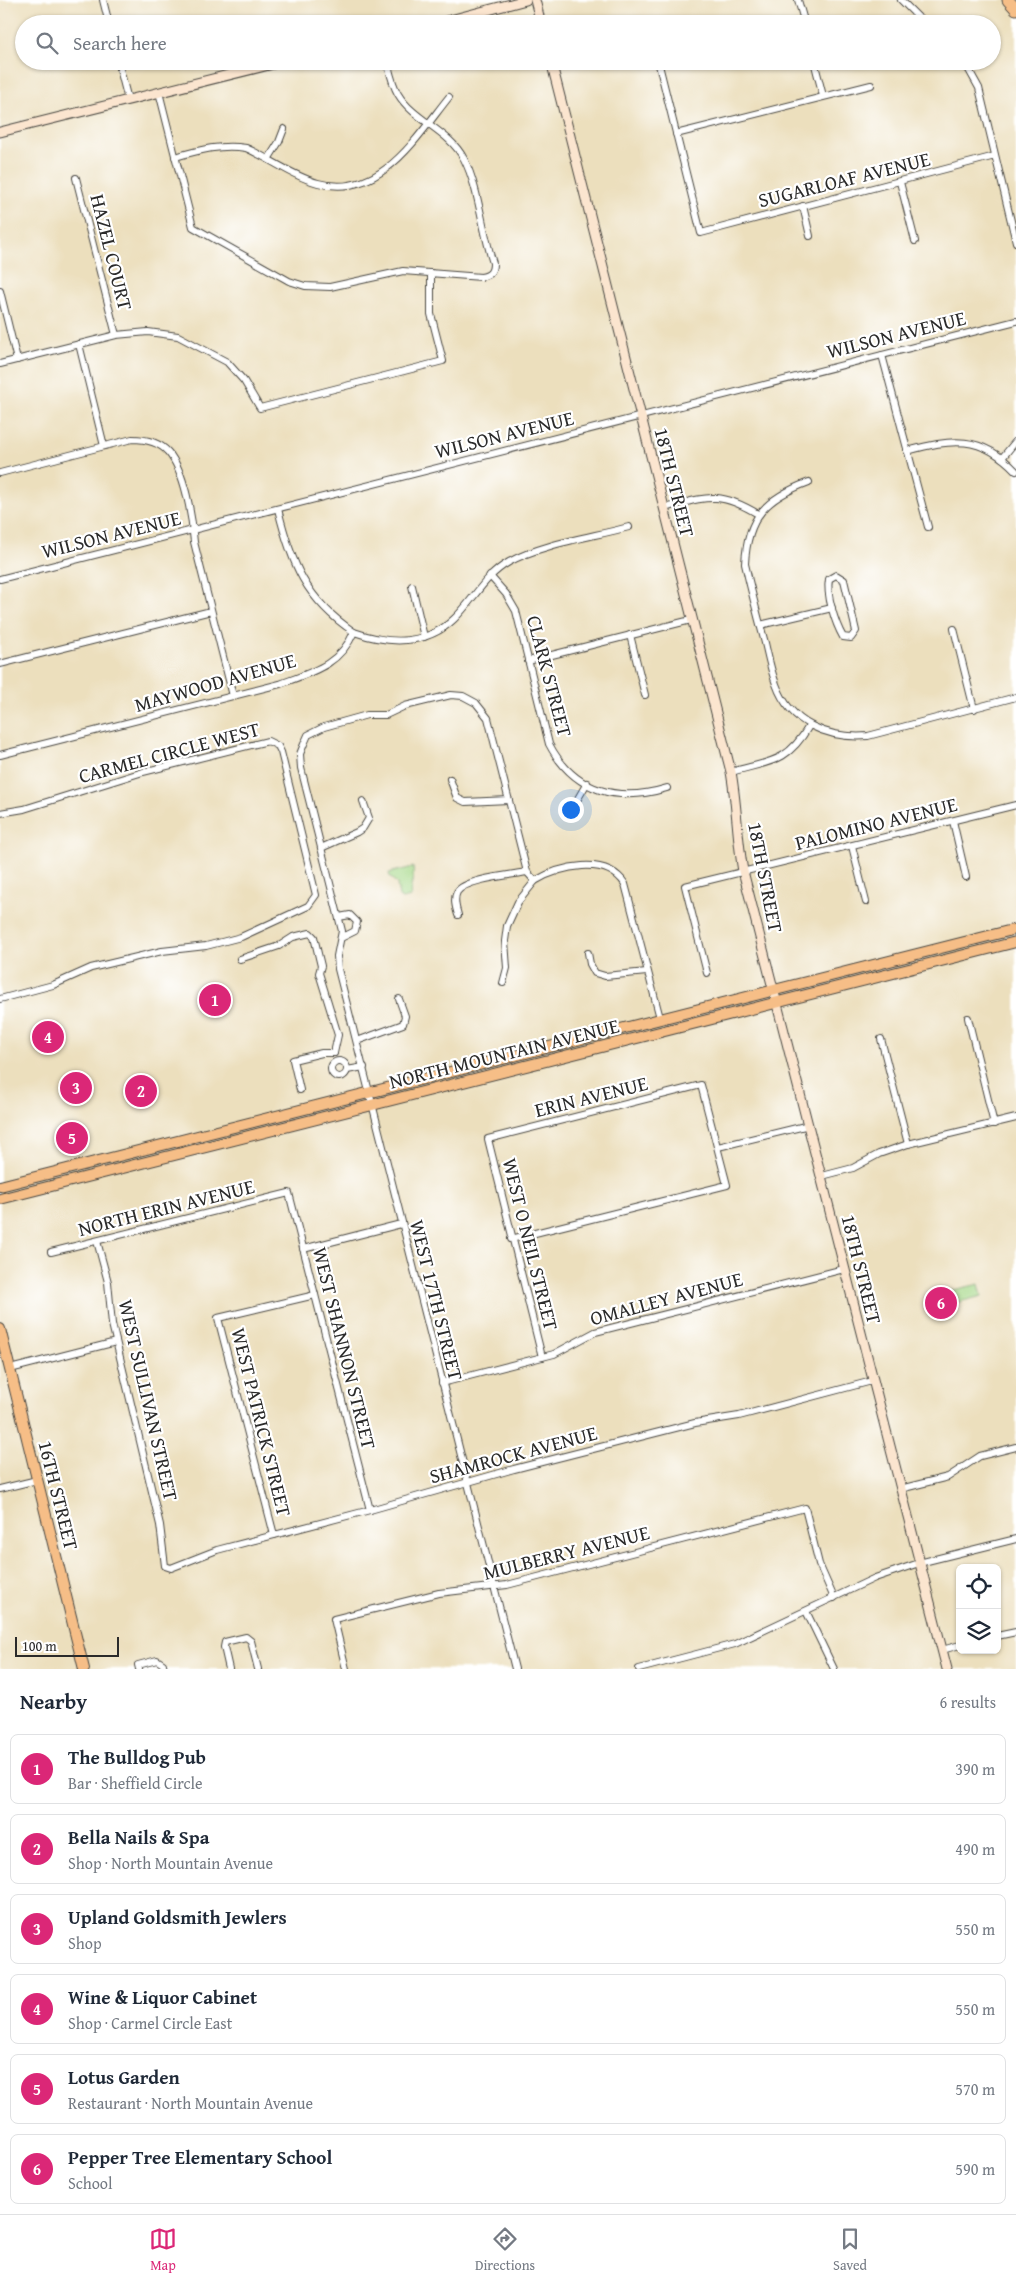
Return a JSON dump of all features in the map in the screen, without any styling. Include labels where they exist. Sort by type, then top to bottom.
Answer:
[{"type":"highway","points":[[1008,0],[1016,8]]},
{"type":"main road","points":[[469,15],[526,0]]},
{"type":"main road","points":[[535,0],[539,15]]},
{"type":"main road","points":[[0,132],[248,70]]},
{"type":"main road","name":"18TH STREET","points":[[553,70],[730,772],[736,806],[737,842],[772,990],[809,1125],[872,1381],[947,1669]]},
{"type":"main road","name":"NORTH MOUNTAIN AVENUE","points":[[0,1186],[1016,929]]},
{"type":"main road","name":"NORTH MOUNTAIN AVENUE","points":[[0,1199],[1016,942]]},
{"type":"main road","points":[[179,1140],[181,1152]]},
{"type":"main road","name":"16TH STREET","points":[[0,1329],[84,1669]]},
{"type":"street","points":[[102,0],[106,15]]},
{"type":"street","points":[[798,0],[802,15]]},
{"type":"street","points":[[901,0],[916,15]]},
{"type":"street","points":[[120,70],[128,100]]},
{"type":"street","points":[[159,92],[193,228],[289,281],[305,286],[330,287],[403,271],[481,277],[489,275],[493,270],[493,263],[464,158],[447,136],[399,95],[389,70]]},
{"type":"street","points":[[660,70],[676,134],[871,85]]},
{"type":"street","points":[[816,70],[823,96]]},
{"type":"street","points":[[969,70],[979,88],[995,156],[1014,223],[1016,242]]},
{"type":"street","points":[[175,157],[218,146],[233,146],[246,148],[269,158],[293,172],[318,183],[341,185],[363,181],[383,172],[400,158],[449,98]]},
{"type":"street","points":[[269,158],[279,142],[284,129]]},
{"type":"street","name":"SUGARLOAF AVENUE","points":[[676,134],[701,233],[995,156]]},
{"type":"street","name":"HAZEL COURT","points":[[76,178],[116,335]]},
{"type":"street","points":[[900,182],[915,242]]},
{"type":"street","points":[[802,206],[810,236]]},
{"type":"street","points":[[0,364],[116,335],[148,332],[164,333],[191,341],[227,362],[244,381],[260,408],[443,361],[431,314],[432,273]]},
{"type":"street","points":[[0,291],[17,360]]},
{"type":"street","name":"WILSON AVENUE","points":[[0,579],[1016,321]]},
{"type":"street","points":[[80,344],[104,446]]},
{"type":"street","points":[[882,355],[928,527]]},
{"type":"street","points":[[0,472],[132,439],[144,439],[154,442],[167,451],[179,470],[233,696]]},
{"type":"street","points":[[907,451],[954,441],[984,448],[1002,458],[1016,471]]},
{"type":"street","points":[[1002,458],[1016,441]]},
{"type":"street","points":[[809,482],[786,490],[758,514],[746,546],[745,564],[775,683],[788,707],[809,726],[837,735],[852,737],[868,736],[1016,697]]},
{"type":"street","points":[[664,508],[703,498],[721,498],[736,501],[758,514]]},
{"type":"street","points":[[278,509],[291,556],[308,589],[324,608],[354,632],[388,642],[424,637],[441,629],[454,619],[490,576],[524,554],[629,527]]},
{"type":"street","name":"CLARK STREET","points":[[490,576],[506,594],[516,610],[549,744],[558,762],[587,783],[603,792],[618,796],[646,795],[667,788]]},
{"type":"street","points":[[836,576],[844,580],[856,631],[854,636],[843,637],[832,608],[828,584],[829,579],[836,576]]},
{"type":"street","points":[[412,586],[424,637]]},
{"type":"street","points":[[760,625],[832,608]]},
{"type":"street","points":[[0,664],[212,611]]},
{"type":"street","points":[[528,661],[691,620]]},
{"type":"street","points":[[954,629],[974,709]]},
{"type":"street","name":"MAYWOOD AVENUE","points":[[0,755],[280,684],[325,666],[344,652],[354,632]]},
{"type":"street","points":[[630,635],[645,695]]},
{"type":"street","name":"WEST 17TH STREET","points":[[514,1669],[338,969],[337,956],[342,931],[301,768],[300,754],[308,736],[317,729],[367,715],[386,715],[405,706],[451,695],[463,696],[476,703],[488,718],[528,872]]},
{"type":"street","points":[[730,772],[780,758],[791,751],[809,726]]},
{"type":"street","name":"CARMEL CIRCLE WEST","points":[[0,813],[24,809],[143,772],[268,741],[278,746],[281,752],[316,890],[314,900],[308,906],[241,937],[206,946],[162,950],[97,967],[53,986],[0,999]]},
{"type":"street","points":[[450,779],[457,798],[465,802],[508,800]]},
{"type":"street","points":[[569,814],[587,783]]},
{"type":"street","points":[[321,848],[363,828],[369,818],[364,801]]},
{"type":"street","name":"PALOMINO AVENUE","points":[[708,973],[685,886],[1016,805]]},
{"type":"street","points":[[952,821],[966,877]]},
{"type":"street","points":[[852,846],[866,902]]},
{"type":"street","points":[[503,983],[507,968],[505,941],[507,926],[518,902],[535,881],[542,877],[586,866],[607,867],[625,884],[660,1018]]},
{"type":"street","points":[[458,915],[455,904],[457,893],[466,884],[528,872],[535,881]]},
{"type":"street","points":[[339,917],[350,915],[357,922],[355,931],[341,938]]},
{"type":"street","points":[[240,960],[279,946],[302,934],[310,933],[314,937],[322,981],[338,1035],[334,1053],[337,1062]]},
{"type":"street","points":[[588,952],[590,964],[595,973],[605,976],[648,972]]},
{"type":"street","points":[[357,1041],[402,1024],[405,1016],[400,999]]},
{"type":"street","points":[[968,1018],[994,1124]]},
{"type":"street","points":[[881,1039],[908,1144]]},
{"type":"street","points":[[300,1090],[293,1060],[322,1053],[334,1053]]},
{"type":"street","points":[[337,1062],[343,1062],[347,1070]]},
{"type":"street","points":[[337,1062],[332,1069],[336,1076],[342,1077],[347,1070],[364,1067]]},
{"type":"street","name":"ERIN AVENUE","points":[[488,1139],[701,1085],[718,1147]]},
{"type":"street","points":[[822,1176],[853,1168],[879,1154],[908,1144],[1016,1118]]},
{"type":"street","points":[[511,1239],[727,1184],[718,1147],[809,1125]]},
{"type":"street","name":"WEST O NEIL STREET","points":[[488,1139],[511,1239],[542,1357]]},
{"type":"street","name":"NORTH ERIN AVENUE","points":[[51,1252],[289,1193]]},
{"type":"street","name":"WEST SHANNON STREET","points":[[289,1193],[370,1510]]},
{"type":"street","points":[[303,1249],[401,1224]]},
{"type":"street","name":"WEST SULLIVAN STREET","points":[[97,1241],[108,1282],[109,1311],[160,1525],[165,1566]]},
{"type":"street","name":"OMALLEY AVENUE","points":[[442,1383],[554,1354],[594,1332],[844,1270]]},
{"type":"street","name":"WEST PATRICK STREET","points":[[274,1534],[218,1318],[315,1295]]},
{"type":"street","points":[[10,1369],[116,1342]]},
{"type":"street","name":"SHAMROCK AVENUE","points":[[165,1566],[171,1568],[179,1566],[216,1550],[370,1510],[514,1469],[672,1429],[739,1416],[872,1381]]},
{"type":"street","points":[[900,1489],[948,1477],[980,1456],[1016,1447]]},
{"type":"street","points":[[0,1489],[37,1480]]},
{"type":"street","name":"MULBERRY AVENUE","points":[[346,1669],[334,1620],[439,1593],[494,1588],[805,1508],[818,1564],[834,1598]]},
{"type":"street","points":[[638,1669],[726,1647],[875,1578],[920,1563],[1016,1539]]},
{"type":"street","points":[[806,1611],[834,1669]]},
{"type":"street","points":[[1001,1635],[1016,1632]]},
{"type":"street","points":[[229,1669],[224,1647],[225,1642],[246,1637],[251,1641],[258,1669]]},
{"type":"street","points":[[942,1650],[956,1646]]},
{"type":"street","points":[[139,1669],[138,1665],[157,1660],[163,1664],[164,1669]]},
{"type":"green space","points":[[413,867],[411,897],[402,899],[399,897],[397,884],[390,877],[389,873]]},
{"type":"green space","points":[[979,1284],[982,1296],[948,1305],[945,1292]]},
{"type":"place","name":"The Bulldog Pub","points":[[215,1000]]},
{"type":"place","name":"Wine & Liquor Cabinet","points":[[48,1037]]},
{"type":"place","name":"Upland Goldsmith Jewlers","points":[[76,1088]]},
{"type":"place","name":"Bella Nails & Spa","points":[[141,1091]]},
{"type":"place","name":"Lotus Garden","points":[[72,1138]]},
{"type":"place","name":"Pepper Tree Elementary School","points":[[941,1303]]}]
